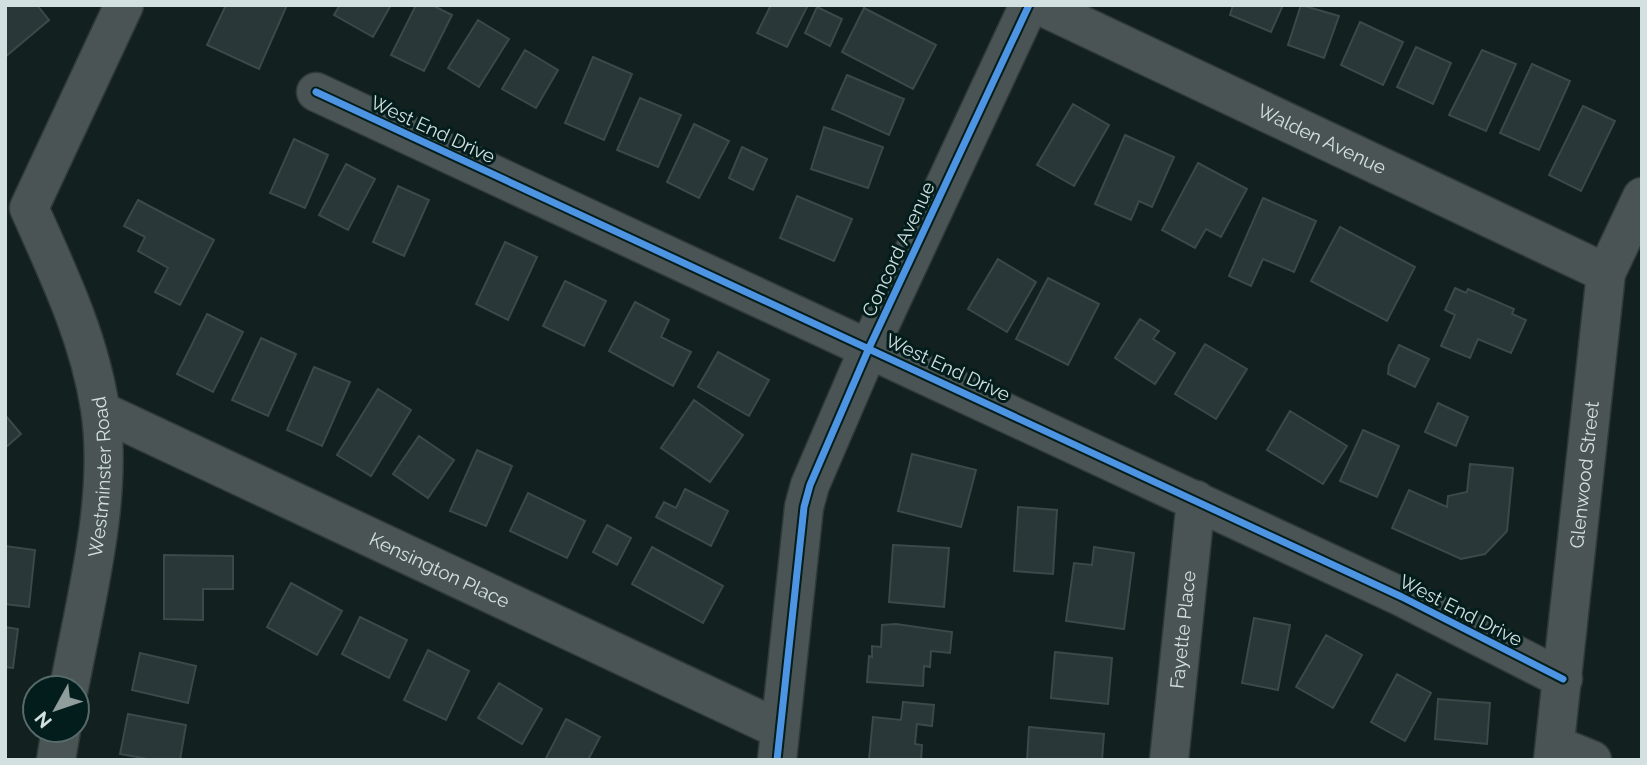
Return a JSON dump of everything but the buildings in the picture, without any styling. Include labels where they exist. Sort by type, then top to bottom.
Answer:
[{"type":"street","name":"Westminster Road","points":[[72,674],[99,529],[103,451],[101,411],[75,310],[17,197],[124,5]]},
{"type":"street","name":"Concord Avenue","points":[[778,744],[807,496],[870,348],[1029,5]]},
{"type":"street","name":"Walden Avenue","points":[[1039,5],[1606,273]]},
{"type":"street","name":"West End Drive","points":[[316,92],[1196,500],[1402,597],[1563,679]]},
{"type":"street","name":"Glenwood Street","points":[[1554,752],[1606,273],[1642,197]]},
{"type":"street","name":"Kensington Place","points":[[101,411],[778,744]]},
{"type":"street","name":"Fayette Place","points":[[1169,760],[1196,500]]},
{"type":"street","points":[[1554,752],[1592,760]]},
{"type":"cycle path","points":[[777,760],[804,507],[810,485],[869,348],[1029,5]]},
{"type":"cycle path","points":[[316,92],[1402,597],[1563,679]]}]
